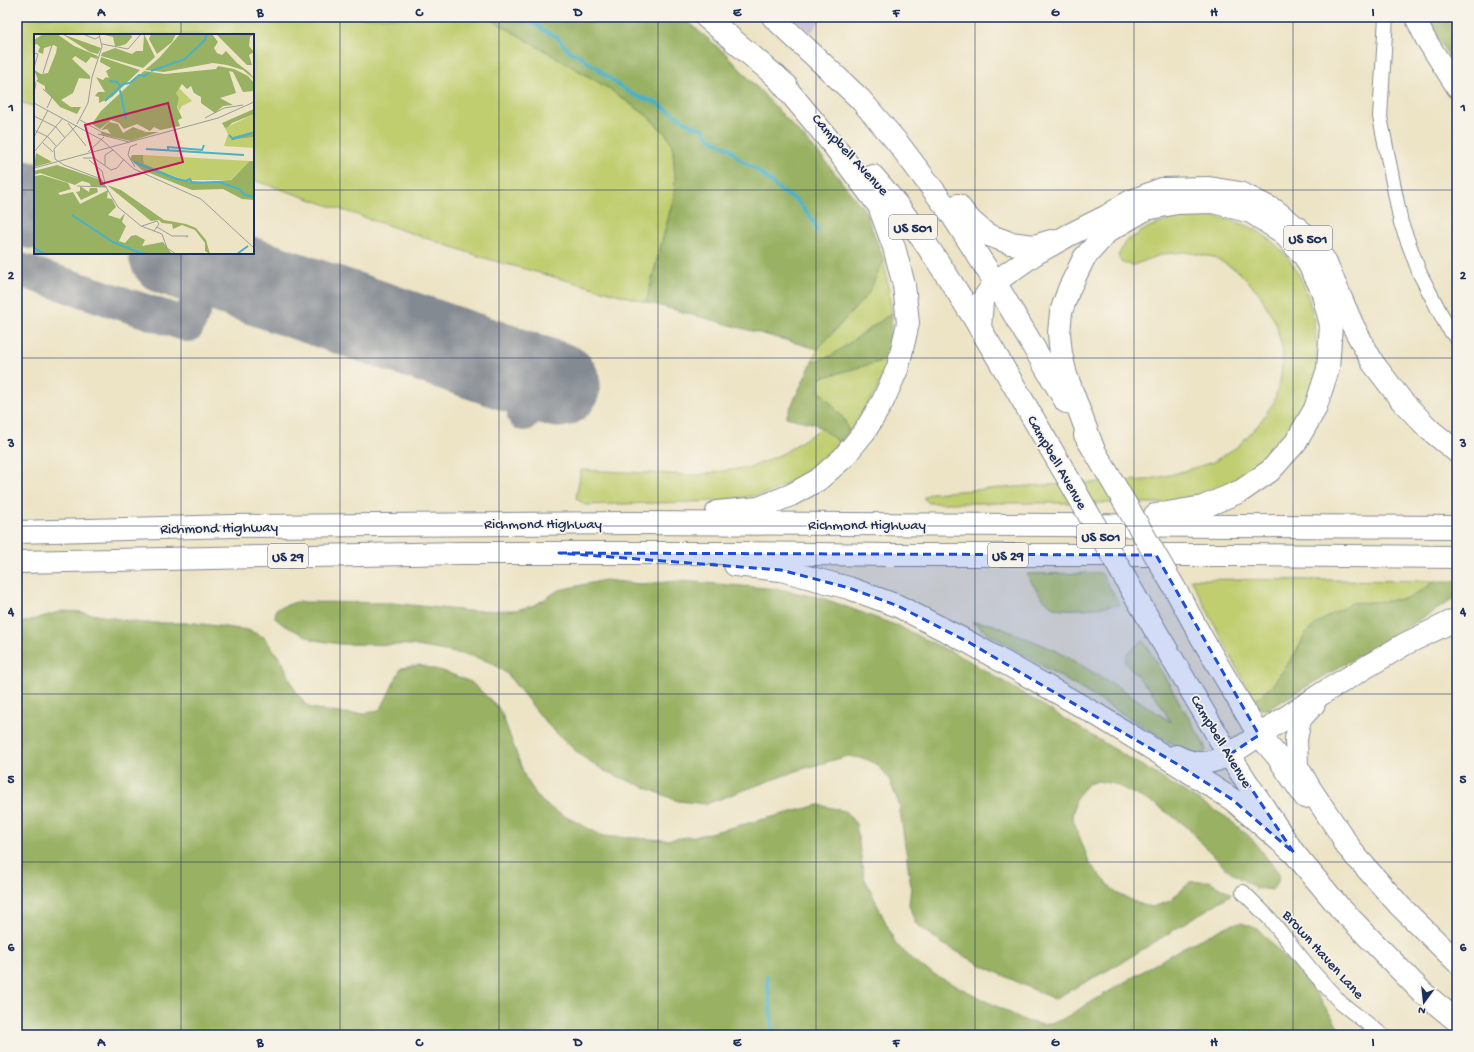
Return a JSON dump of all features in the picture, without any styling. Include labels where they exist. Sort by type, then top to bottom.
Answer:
[{"type":"main road","name":"Campbell Avenue","points":[[706,17],[776,76],[844,143],[892,198],[938,260],[1014,385],[1134,594],[1229,755],[1294,853],[1340,908],[1422,992],[1457,1021]]},
{"type":"main road","name":"US 501","points":[[773,17],[860,99],[897,142],[947,191],[970,220],[986,234],[1010,243],[1034,246],[1069,235],[1107,216],[1129,202],[1162,189],[1209,188],[1240,193],[1276,211],[1307,236],[1325,262],[1353,326],[1373,363],[1402,401],[1430,430],[1457,452]]},
{"type":"main road","points":[[633,523],[682,512],[759,508],[791,495],[818,480],[842,458],[865,430],[883,402],[898,367],[908,323],[904,285],[894,247],[879,206],[834,146],[776,76]]},
{"type":"main road","points":[[897,142],[950,212],[995,282],[1259,735],[1277,756],[1309,803],[1356,857],[1400,906],[1457,962]]},
{"type":"main road","points":[[1068,525],[1160,515],[1203,507],[1241,491],[1270,471],[1296,442],[1315,409],[1328,369],[1331,325],[1321,287],[1305,257],[1282,232],[1251,212],[1213,202],[1177,203],[1146,209],[1108,231],[1084,258],[1069,289],[1061,312],[1059,333],[1061,354],[1066,376],[1093,448]]},
{"type":"main road","points":[[980,329],[982,301],[995,282],[1034,254],[1069,235]]},
{"type":"main road","name":"Richmond Highway","points":[[17,532],[218,526],[633,523],[1068,525]]},
{"type":"main road","name":"US 29","points":[[1068,525],[1457,527]]},
{"type":"main road","name":"Richmond Highway","points":[[17,562],[453,553],[558,553]]},
{"type":"main road","points":[[558,553],[667,564],[733,565],[781,570],[849,588],[898,606],[970,642],[1099,716],[1177,764],[1233,800],[1294,853]]},
{"type":"main road","name":"US 29","points":[[558,553],[1457,557]]},
{"type":"main road","points":[[1099,716],[1183,760],[1198,764],[1215,762],[1229,755],[1326,691],[1405,644],[1457,619]]},
{"type":"main road","points":[[1326,691],[1300,719],[1296,739],[1297,766],[1311,790],[1356,857]]},
{"type":"street","points":[[1386,17],[1380,117],[1401,223],[1420,274],[1447,326],[1457,339]]},
{"type":"street","points":[[1415,17],[1425,38],[1457,88]]},
{"type":"street","name":"Brown Haven Lane","points":[[1243,892],[1269,918],[1313,972],[1341,1003],[1382,1035]]},
{"type":"highlighted area","points":[[559,553],[1156,555],[1259,735],[1229,755],[1294,853],[1233,800],[1177,764],[970,643],[898,606],[849,588],[781,570]]},
{"type":"shaded area","points":[[793,17],[823,17],[811,33]]},
{"type":"green space","points":[[17,17],[487,17],[608,88],[646,115],[666,134],[671,142],[673,151],[675,178],[674,196],[646,302],[488,259],[254,180],[254,34],[34,34],[34,107],[17,101]]},
{"type":"green space","points":[[487,17],[682,17],[726,54],[822,157],[865,211],[884,260],[868,294],[818,349],[646,302],[674,196],[675,178],[671,142],[666,134],[646,115],[608,88]]},
{"type":"green space","points":[[1424,17],[1457,17],[1457,70],[1456,68]]},
{"type":"green space","points":[[1204,214],[1244,224],[1256,230],[1277,246],[1285,255],[1293,265],[1304,286],[1312,312],[1316,338],[1316,373],[1307,399],[1281,442],[1261,461],[1237,478],[1211,493],[1184,502],[929,503],[923,498],[931,493],[1043,485],[1146,480],[1174,474],[1213,462],[1237,447],[1259,424],[1274,402],[1281,377],[1283,353],[1276,323],[1259,293],[1238,271],[1213,257],[1185,252],[1163,254],[1133,265],[1122,263],[1118,256],[1125,242],[1149,227],[1181,216]]},
{"type":"green space","points":[[884,260],[892,313],[831,356],[812,362],[818,349],[868,294]]},
{"type":"green space","points":[[892,313],[889,359],[820,378],[819,390],[844,419],[849,432],[840,443],[815,424],[786,417],[812,362],[831,356]]},
{"type":"green space","points":[[889,359],[876,392],[849,432],[844,419],[819,390],[820,378]]},
{"type":"green space","points":[[822,428],[840,443],[805,474],[769,493],[724,501],[585,505],[576,498],[581,470],[695,475],[752,467],[784,453]]},
{"type":"green space","points":[[1101,573],[1120,605],[1078,609],[1061,609],[1054,607],[1043,598],[1027,574]]},
{"type":"green space","points":[[1191,579],[1437,581],[1409,598],[1387,601],[1306,633],[1295,654],[1272,686],[1254,701]]},
{"type":"green space","points":[[605,580],[640,584],[680,581],[779,589],[825,599],[898,626],[968,660],[1226,817],[1249,836],[1279,873],[1278,882],[1272,890],[1255,888],[1224,867],[1185,825],[1155,804],[1114,784],[1097,781],[1088,784],[1076,798],[1072,817],[1090,864],[1116,893],[1143,905],[1152,907],[1170,901],[1190,882],[1209,881],[1232,894],[1119,964],[1054,999],[983,966],[943,944],[915,923],[909,905],[911,886],[899,804],[889,779],[878,765],[866,759],[848,756],[802,769],[706,804],[678,801],[605,771],[580,755],[547,724],[507,674],[492,663],[472,656],[412,645],[340,644],[314,640],[282,624],[275,618],[276,609],[296,602],[392,603],[468,611],[516,610],[535,605],[559,590]]},
{"type":"green space","points":[[1437,581],[1457,581],[1456,598],[1267,710],[1259,707],[1254,701],[1272,686],[1295,654],[1306,633],[1320,621],[1351,603],[1409,598]]},
{"type":"green space","points":[[63,611],[80,612],[141,623],[195,623],[248,630],[264,637],[283,663],[294,688],[304,703],[311,708],[338,713],[365,714],[381,709],[401,668],[419,665],[446,672],[471,682],[497,706],[502,714],[525,777],[540,800],[555,811],[603,836],[666,840],[702,835],[819,805],[845,811],[856,824],[864,877],[896,944],[916,963],[939,977],[1026,1021],[1044,1025],[1061,1020],[1182,948],[1232,924],[1242,923],[1258,929],[1309,983],[1344,1035],[17,1035],[17,624]]},
{"type":"green space","points":[[972,622],[991,624],[1055,650],[1115,685],[1171,722],[1156,697],[1125,662],[1128,653],[1143,640],[1204,744],[1206,751],[1198,755],[1186,752],[986,632]]},
{"type":"waterway","points":[[517,17],[521,20],[533,23],[548,33],[556,36],[569,51],[581,56],[588,63],[598,68],[601,72],[624,89],[636,96],[655,102],[693,126],[704,129],[709,138],[729,148],[740,160],[756,169],[781,191],[796,200],[813,220],[818,232]]},
{"type":"waterway","points":[[767,977],[773,1035]]},
{"type":"taxiway","points":[[17,269],[188,325],[211,267]]},
{"type":"taxiway","points":[[524,414],[537,378]]},
{"type":"runway","points":[[17,201],[34,207]]},
{"type":"runway","points":[[174,254],[558,385]]}]
